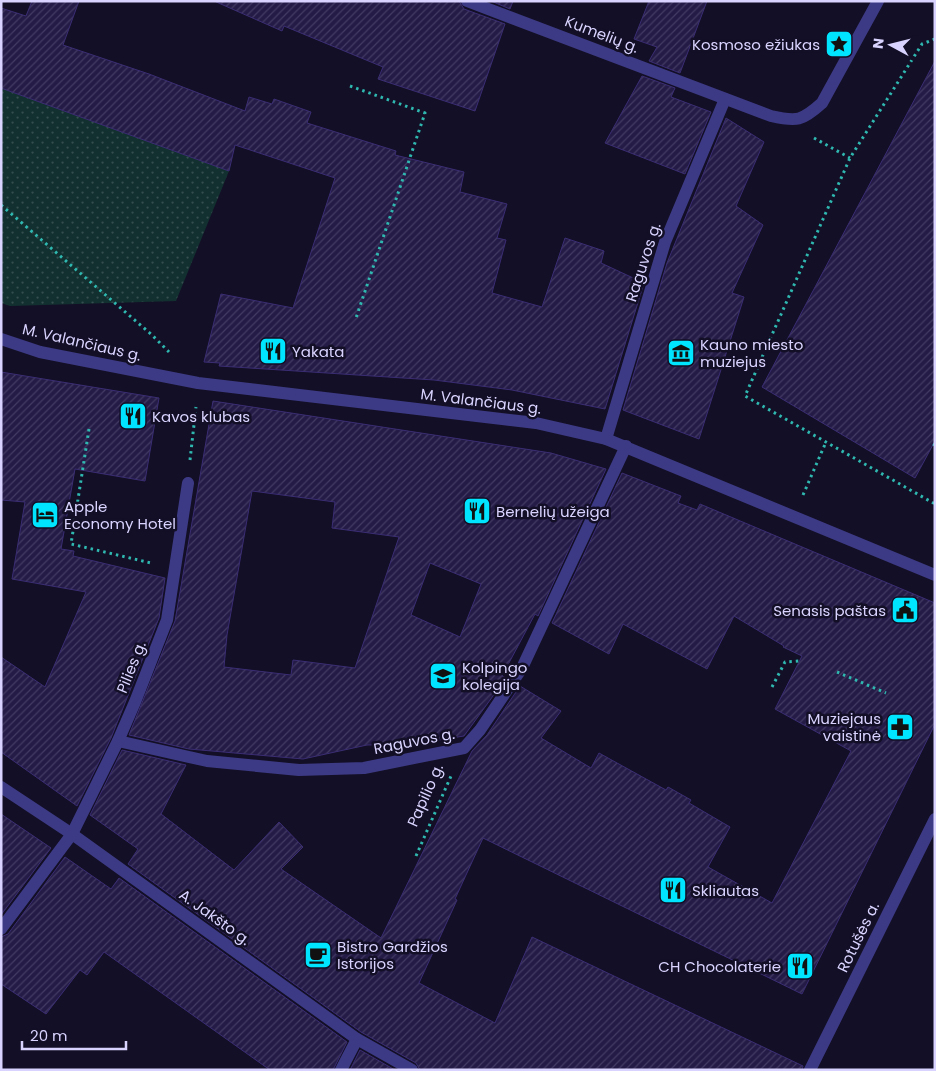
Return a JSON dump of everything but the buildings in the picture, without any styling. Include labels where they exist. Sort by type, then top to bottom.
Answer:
[{"type":"street","name":"Kumelių g.","points":[[467,1],[772,116],[795,121]]},
{"type":"street","points":[[795,121],[808,116],[822,103],[878,1]]},
{"type":"street","name":"Raguvos g.","points":[[606,439],[665,242],[726,99]]},
{"type":"street","name":"M. Valančiaus g.","points":[[1,339],[40,352],[198,382],[536,423],[606,439],[935,575]]},
{"type":"street","name":"Raguvos g.","points":[[118,741],[207,761],[300,770],[364,768],[464,748],[480,730],[522,668],[626,446]]},
{"type":"street","name":"Pilies g.","points":[[1,929],[72,834],[118,741],[167,620],[188,483]]},
{"type":"street","name":"A. Jakšto g.","points":[[1,787],[72,834],[357,1039],[412,1070]]},
{"type":"street","name":"Rotušės a.","points":[[810,1070],[935,819]]},
{"type":"street","points":[[341,1070],[357,1039]]},
{"type":"path","points":[[935,39],[922,44],[850,158],[745,396],[935,504]]},
{"type":"path","points":[[350,86],[425,113],[356,318]]},
{"type":"path","points":[[795,121],[811,137],[850,158]]},
{"type":"path","points":[[1,205],[152,334],[198,382],[188,483]]},
{"type":"path","points":[[89,429],[71,544],[175,569]]},
{"type":"path","points":[[794,516],[826,442]]},
{"type":"path","points":[[772,687],[785,662],[800,661]]},
{"type":"path","points":[[836,672],[886,693]]},
{"type":"path","name":"Papilio g.","points":[[416,856],[464,748]]},
{"type":"green space","points":[[1,88],[229,171],[176,301],[10,306],[1,303]]},
{"type":"place","name":"Kosmoso ežiukas","points":[[839,44]]},
{"type":"place","name":"Yakata","points":[[273,351]]},
{"type":"place","name":"Kauno miesto muziejus","points":[[681,353]]},
{"type":"place","name":"Kavos klubas","points":[[133,416]]},
{"type":"place","name":"Bernelių užeiga","points":[[477,511]]},
{"type":"place","name":"Apple Economy Hotel","points":[[45,515]]},
{"type":"place","name":"Senasis paštas","points":[[905,610]]},
{"type":"place","name":"Kolpingo kolegija","points":[[443,676]]},
{"type":"place","name":"Muziejaus vaistinė","points":[[900,727]]},
{"type":"place","name":"Skliautas","points":[[673,890]]},
{"type":"place","name":"Bistro Gardžios Istorijos","points":[[318,955]]},
{"type":"place","name":"CH Chocolaterie","points":[[800,966]]}]
